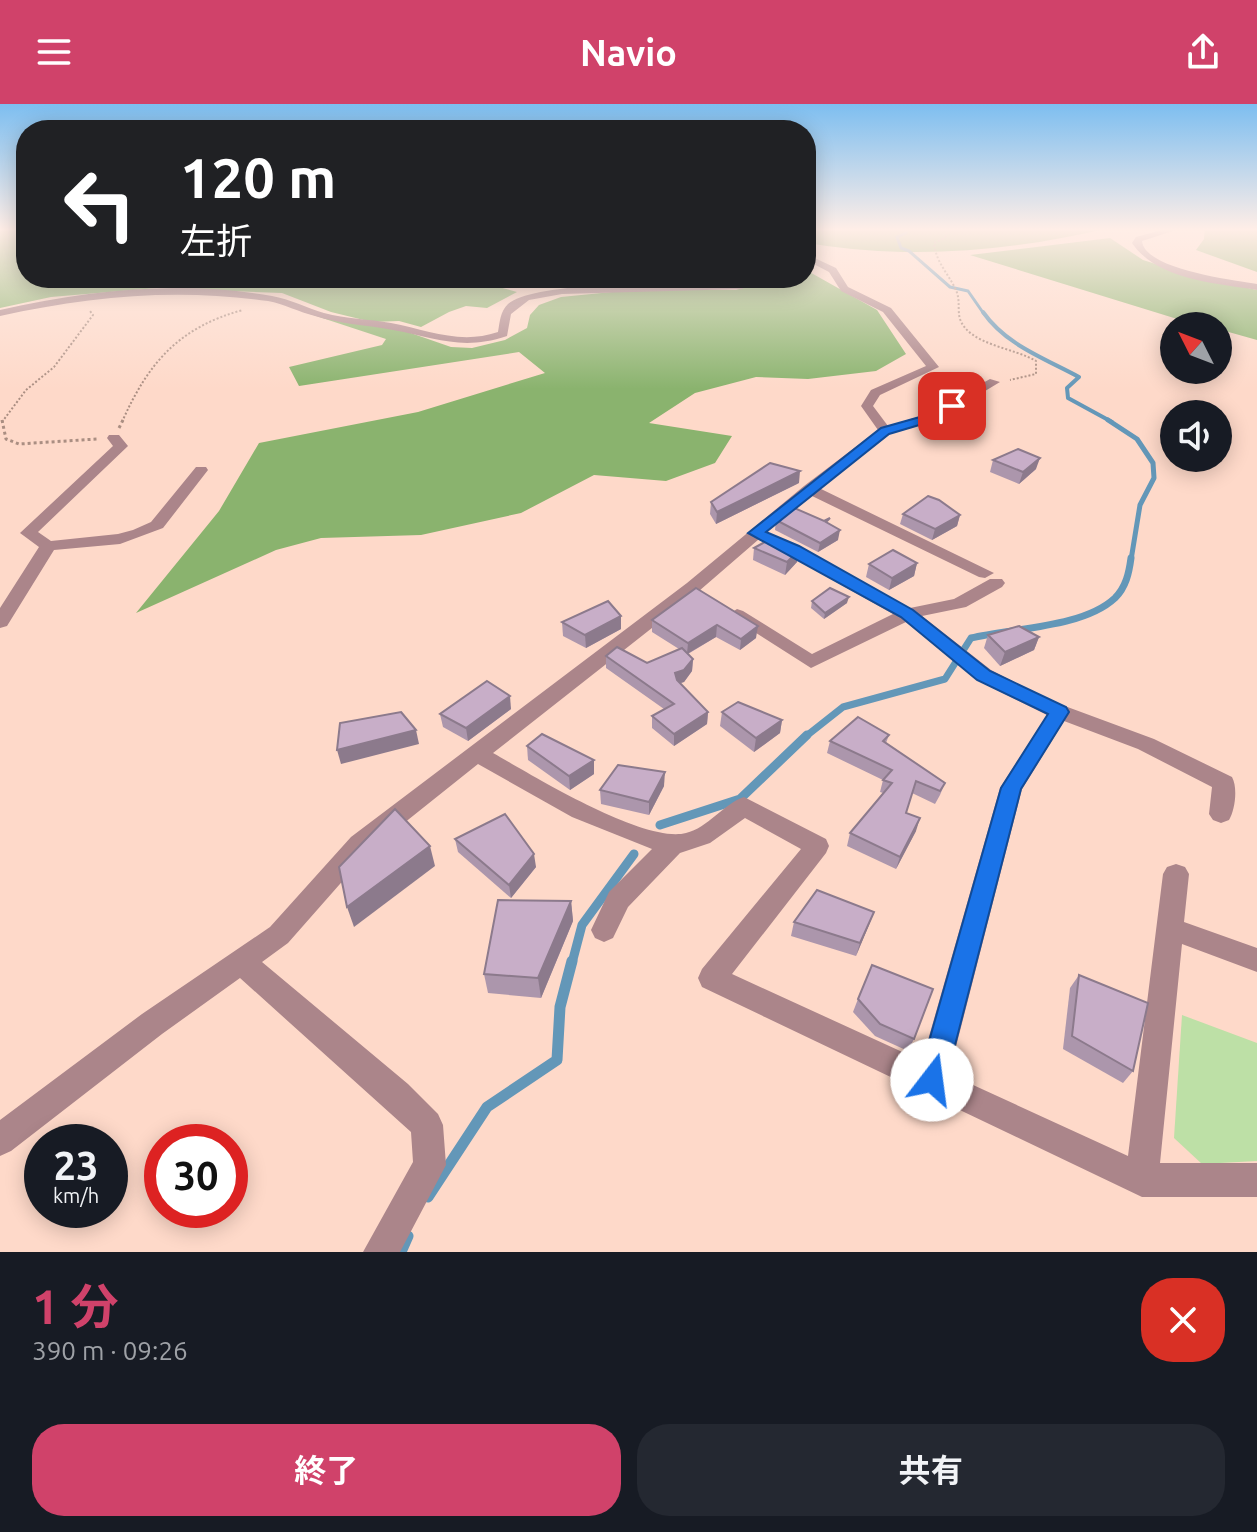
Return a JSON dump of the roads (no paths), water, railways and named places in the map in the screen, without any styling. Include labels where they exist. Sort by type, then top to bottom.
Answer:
[{"type":"street","points":[[840,282],[844,289],[887,310],[933,367],[875,393],[867,406],[885,431]]},
{"type":"street","points":[[1230,282],[1257,287]]},
{"type":"street","points":[[0,313],[71,299],[135,293],[247,296],[277,300],[326,317],[406,329],[452,343],[471,344],[503,334],[506,314],[513,305],[526,298],[587,288],[688,288]]},
{"type":"street","points":[[0,1140],[152,1024],[279,935],[360,844],[475,752],[705,594],[756,533],[885,431],[932,417],[994,382]]},
{"type":"street","points":[[114,438],[121,446],[28,533],[48,546],[120,539],[157,525],[201,470]]},
{"type":"street","points":[[705,594],[811,662],[907,614],[960,603],[991,578],[809,489]]},
{"type":"street","points":[[756,533],[793,549],[907,614],[984,675],[1059,712],[1146,744],[1224,783],[1221,814]]},
{"type":"street","points":[[0,622],[48,546]]},
{"type":"street","points":[[932,1080],[1011,788],[1059,712]]},
{"type":"street","points":[[475,752],[548,796],[658,843],[690,843],[744,806],[817,846],[712,978],[1142,1180],[1257,1180]]},
{"type":"street","points":[[604,930],[618,900],[672,845]]},
{"type":"street","points":[[1142,1180],[1176,874]]},
{"type":"street","points":[[1172,929],[1257,960]]},
{"type":"street","points":[[243,963],[397,1095],[427,1125],[430,1165],[381,1252]]},
{"type":"waterway","points":[[944,282],[950,287],[968,291],[984,314]]},
{"type":"waterway","points":[[983,312],[1014,342],[1079,377],[1067,388],[1068,398],[1112,422]]},
{"type":"waterway","points":[[1108,420],[1137,439],[1153,463],[1154,478],[1140,505],[1131,560]]},
{"type":"waterway","points":[[805,737],[843,707],[945,679],[971,638],[1046,626],[1085,616],[1101,608],[1122,589],[1131,558]]},
{"type":"waterway","points":[[660,825],[740,799],[807,735]]},
{"type":"waterway","points":[[572,963],[582,925],[634,854]]},
{"type":"waterway","points":[[428,1197],[487,1107],[557,1060],[560,1007],[572,961]]},
{"type":"waterway","points":[[401,1252],[408,1236]]}]
